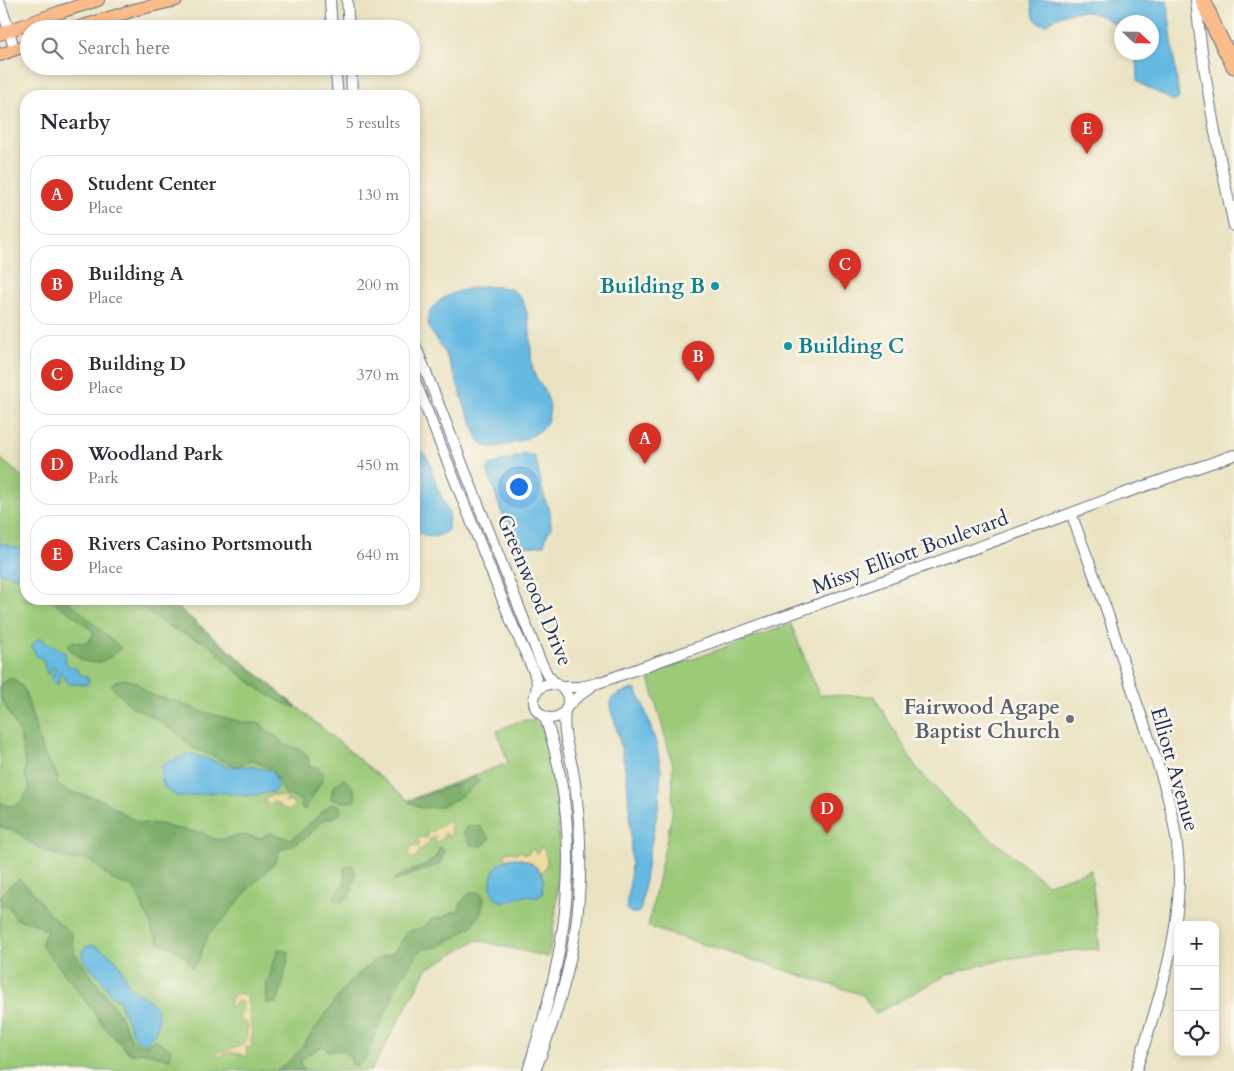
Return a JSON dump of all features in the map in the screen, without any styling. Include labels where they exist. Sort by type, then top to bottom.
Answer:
[{"type":"highway","points":[[1203,0],[1234,66]]},
{"type":"main road","points":[[38,20],[98,0]]},
{"type":"main road","points":[[102,20],[176,0]]},
{"type":"main road","points":[[5,32],[20,27]]},
{"type":"main road","points":[[0,55],[20,47]]},
{"type":"street","points":[[330,0],[331,20]]},
{"type":"street","points":[[347,0],[348,20]]},
{"type":"street","points":[[1196,0],[1212,118],[1234,226]]},
{"type":"street","points":[[0,4],[5,32],[14,49]]},
{"type":"street","points":[[336,75],[337,90]]},
{"type":"street","points":[[351,75],[352,90]]},
{"type":"street","name":"Greenwood Drive","points":[[420,357],[540,660],[547,674],[559,686]]},
{"type":"street","name":"Greenwood Drive","points":[[420,393],[507,612],[534,672],[537,683],[536,692]]},
{"type":"street","name":"Missy Elliott Boulevard","points":[[559,686],[580,687],[598,683],[1234,455]]},
{"type":"street","name":"Elliott Avenue","points":[[1071,513],[1110,620],[1156,758],[1171,808],[1177,841],[1179,884],[1174,929],[1162,987],[1136,1071]]},
{"type":"street","name":"Missy Elliott Boulevard","points":[[566,709],[586,690],[598,683]]},
{"type":"street","points":[[535,1071],[566,976],[573,944],[580,890],[580,845],[577,805],[573,772],[564,732],[568,703],[567,694],[559,686],[550,684],[545,685],[536,692],[534,697],[535,707],[540,714],[549,718],[555,717],[566,709]]},
{"type":"street","points":[[528,1071],[544,1018],[556,966],[563,926],[567,875],[566,813],[563,789],[553,741],[544,716]]},
{"type":"green space","points":[[0,458],[20,475],[20,605],[175,605],[408,800],[508,763],[497,731],[524,720],[535,722],[542,728],[554,783],[559,833],[556,907],[548,957],[477,940],[427,969],[371,1071],[0,1071]]},
{"type":"green space","points":[[57,605],[73,605],[121,648],[103,661],[93,663],[80,659],[67,646],[73,641],[88,643],[94,633],[74,615]]},
{"type":"green space","points":[[140,605],[175,605],[297,708],[277,700],[259,689],[226,662],[210,645],[182,633]]},
{"type":"green space","points":[[791,624],[819,695],[874,696],[916,767],[956,810],[1047,884],[1091,870],[1100,949],[1004,959],[947,975],[875,1014],[863,995],[648,927],[672,814],[673,765],[648,675]]},
{"type":"green space","points":[[12,678],[24,688],[41,746],[58,776],[57,785],[67,791],[103,800],[140,823],[162,824],[172,828],[204,833],[211,838],[220,840],[238,835],[261,838],[270,833],[291,839],[307,827],[331,804],[339,805],[341,811],[336,817],[322,821],[303,839],[279,851],[276,861],[209,933],[199,960],[192,968],[186,957],[173,948],[160,943],[152,930],[150,921],[134,888],[113,880],[98,866],[81,857],[75,861],[56,855],[27,841],[19,833],[0,826],[0,803],[9,806],[18,805],[30,789],[25,778],[25,762],[20,734],[0,696],[0,684]]},
{"type":"green space","points":[[123,679],[136,682],[154,696],[200,711],[245,723],[261,723],[267,732],[276,736],[283,744],[302,750],[308,758],[310,767],[318,767],[324,776],[306,809],[301,809],[301,800],[285,794],[272,769],[253,761],[236,766],[193,748],[176,732],[131,706],[111,686],[114,682]]},
{"type":"green space","points":[[476,777],[479,780],[478,783],[457,799],[439,807],[422,808],[409,802],[421,797]]},
{"type":"green space","points":[[343,779],[353,788],[355,801],[345,802],[331,799],[333,787]]},
{"type":"green space","points":[[468,826],[480,826],[490,839],[482,846],[471,845],[464,833]]},
{"type":"green space","points":[[440,847],[445,851],[439,864],[395,881],[395,878],[425,865],[435,858]]},
{"type":"green space","points":[[352,865],[356,873],[351,893],[341,903],[333,898],[344,884],[344,868]]},
{"type":"green space","points":[[19,879],[31,890],[48,913],[72,934],[74,952],[119,1014],[131,1038],[138,1044],[146,1045],[155,1040],[171,1049],[170,1059],[142,1052],[130,1054],[104,1027],[41,944],[47,931],[35,924],[16,919],[9,907],[0,905],[3,892]]},
{"type":"green space","points":[[480,892],[484,898],[481,912],[472,926],[438,947],[421,949],[399,981],[364,1060],[356,1066],[353,1065],[349,1056],[343,1050],[329,1052],[323,1046],[301,1060],[301,1065],[305,1071],[277,1071],[299,1051],[348,983],[373,961],[394,952],[408,931],[423,928],[431,919],[442,918],[452,912],[459,911],[461,903],[468,894]]},
{"type":"green space","points":[[278,949],[289,952],[283,983],[277,1003],[266,1003],[267,983]]},
{"type":"sand","points":[[274,795],[287,797],[288,799],[285,802],[290,801],[294,803],[294,807],[289,810],[274,802],[265,803],[266,797]]},
{"type":"sand","points":[[448,822],[451,825],[450,836],[448,837],[447,833],[445,833],[442,839],[434,842],[436,837],[434,836],[430,839],[428,845],[420,849],[414,858],[411,858],[408,854],[411,847],[418,847],[420,843],[417,841],[421,837],[427,838],[427,831],[433,832],[443,823]]},
{"type":"sand","points":[[542,847],[547,861],[545,868],[541,872],[525,860],[515,858],[505,860],[506,851],[516,853],[521,851],[525,854],[529,853],[532,849],[536,854]]},
{"type":"sand","points":[[238,993],[247,999],[253,1033],[250,1041],[252,1048],[246,1047],[247,1057],[230,1052],[221,1057],[215,1054],[243,1045],[246,1040],[248,1025],[239,1018],[243,1008],[242,1003],[239,1001],[232,1008],[230,1006],[232,997]]},
{"type":"water","points":[[1031,0],[1167,0],[1179,98],[1172,100],[1137,80],[1138,72],[1135,60],[1159,60],[1159,15],[1114,15],[1114,24],[1093,13],[1074,12],[1055,18],[1046,25],[1038,22],[1032,12]]},
{"type":"water","points":[[484,286],[510,289],[518,294],[523,302],[529,322],[533,370],[549,401],[550,407],[547,422],[538,432],[508,445],[494,447],[484,446],[478,440],[450,363],[434,337],[428,322],[432,309],[446,297],[464,290]]},
{"type":"water","points":[[420,449],[430,463],[436,485],[449,513],[448,530],[437,536],[420,532]]},
{"type":"water","points":[[526,454],[535,456],[545,500],[550,511],[551,527],[544,545],[523,545],[513,537],[487,469],[490,465]]},
{"type":"water","points":[[0,542],[20,548],[20,577],[0,573]]},
{"type":"water","points":[[38,639],[43,639],[47,644],[64,651],[67,664],[77,669],[79,674],[87,677],[89,681],[87,684],[69,684],[61,672],[59,683],[56,684],[51,679],[55,667],[52,667],[50,674],[47,674],[44,660],[38,657],[32,646]]},
{"type":"water","points":[[635,689],[643,704],[656,743],[661,770],[659,803],[641,908],[639,912],[634,913],[628,910],[627,906],[631,855],[627,785],[621,749],[610,706],[611,700],[615,696]]},
{"type":"water","points":[[189,753],[231,767],[248,766],[270,770],[277,783],[277,788],[273,792],[248,796],[216,792],[185,797],[176,796],[165,788],[161,775],[162,766],[168,761],[173,761]]},
{"type":"water","points":[[514,858],[525,860],[534,865],[540,872],[544,882],[542,886],[543,894],[541,896],[522,896],[505,902],[495,897],[491,886],[492,874],[499,864]]},
{"type":"water","points":[[93,945],[106,952],[120,965],[130,987],[150,1001],[156,1008],[158,1024],[153,1035],[145,1043],[137,1040],[118,999],[110,994],[102,980],[84,961],[82,954],[85,947]]},
{"type":"place","name":"Rivers Casino Portsmouth","points":[[1087,154]]},
{"type":"place","name":"Building B","points":[[715,286]]},
{"type":"place","name":"Building D","points":[[845,290]]},
{"type":"place","name":"Building C","points":[[788,346]]},
{"type":"place","name":"Building A","points":[[698,382]]},
{"type":"place","name":"Student Center","points":[[645,464]]},
{"type":"place","name":"Fairwood Agape Baptist Church","points":[[1070,719]]},
{"type":"place","name":"Woodland Park","points":[[827,834]]}]
